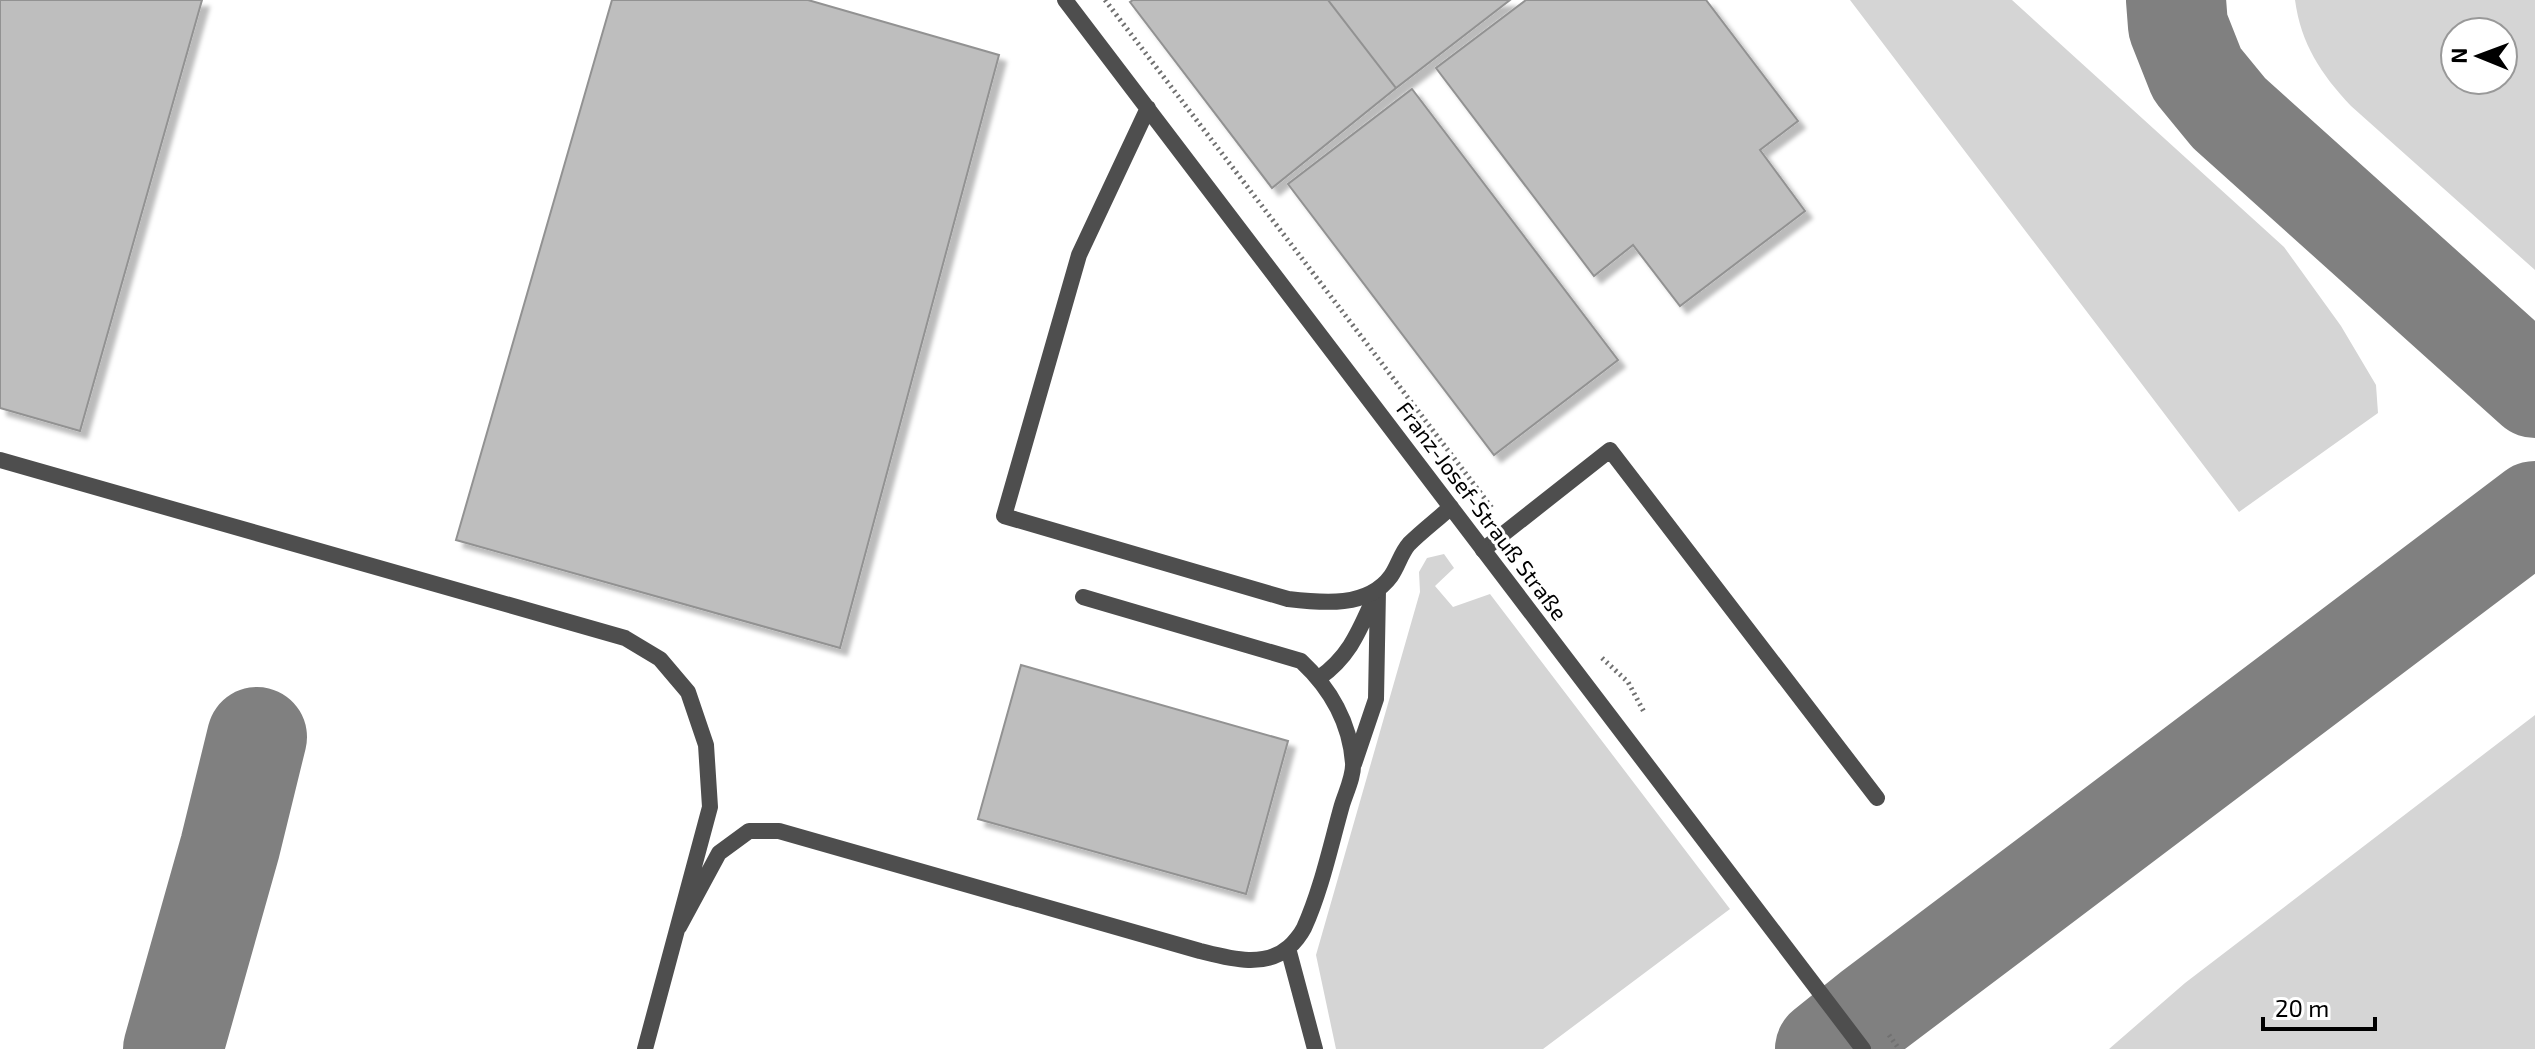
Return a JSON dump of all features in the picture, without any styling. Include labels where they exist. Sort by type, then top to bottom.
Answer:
[{"type":"street","name":"Franz-Josef-Strauß Straße","points":[[1065,0],[1863,1049]]},
{"type":"street","points":[[1148,108],[1079,255],[1004,516],[1288,599],[1336,603],[1378,590]]},
{"type":"street","points":[[1483,550],[1610,450],[1877,798]]},
{"type":"street","points":[[0,460],[625,638],[660,659],[688,692],[706,745],[710,807],[645,1049]]},
{"type":"street","points":[[1319,678],[1338,665],[1354,642],[1378,590],[1391,576],[1408,546],[1451,507]]},
{"type":"street","points":[[679,927],[719,853],[749,831],[779,831],[1200,951],[1244,961],[1272,957],[1288,948],[1303,930],[1376,699],[1378,590]]},
{"type":"street","points":[[1083,597],[1301,661],[1336,701],[1353,766]]},
{"type":"street","points":[[1288,948],[1315,1049]]},
{"type":"path","points":[[1105,0],[1479,490]]},
{"type":"shaded area","points":[[1850,0],[2012,0],[2284,247],[2341,326],[2376,385],[2378,413],[2239,512]]},
{"type":"shaded area","points":[[2295,0],[2535,0],[2535,270],[2351,106],[2314,58],[2302,31]]},
{"type":"shaded area","points":[[1444,554],[1454,568],[1435,586],[1453,607],[1490,594],[1730,909],[1543,1049],[1336,1049],[1316,955],[1420,592],[1419,572],[1427,558]]},
{"type":"shaded area","points":[[2535,715],[2535,1049],[2109,1049],[2185,983]]},
{"type":"building","points":[[0,0],[202,0],[80,431],[0,408]]},
{"type":"building","points":[[612,0],[808,0],[999,55],[840,648],[456,540]]},
{"type":"building","points":[[1328,0],[1396,88],[1272,188],[1130,2]]},
{"type":"building","points":[[1328,0],[1510,0],[1396,88]]},
{"type":"building","points":[[1526,0],[1706,0],[1798,121],[1760,150],[1805,211],[1680,306],[1633,245],[1594,276],[1436,68]]},
{"type":"building","points":[[1412,89],[1618,360],[1494,455],[1288,184]]},
{"type":"building","points":[[1021,665],[1288,741],[1246,894],[978,819]]},
{"type":"taxiway","points":[[2176,0],[2178,26],[2197,74],[2229,113],[2535,388]]},
{"type":"taxiway","points":[[1825,1049],[2535,511]]},
{"type":"taxiway","points":[[173,1049],[230,847],[257,737]]}]
